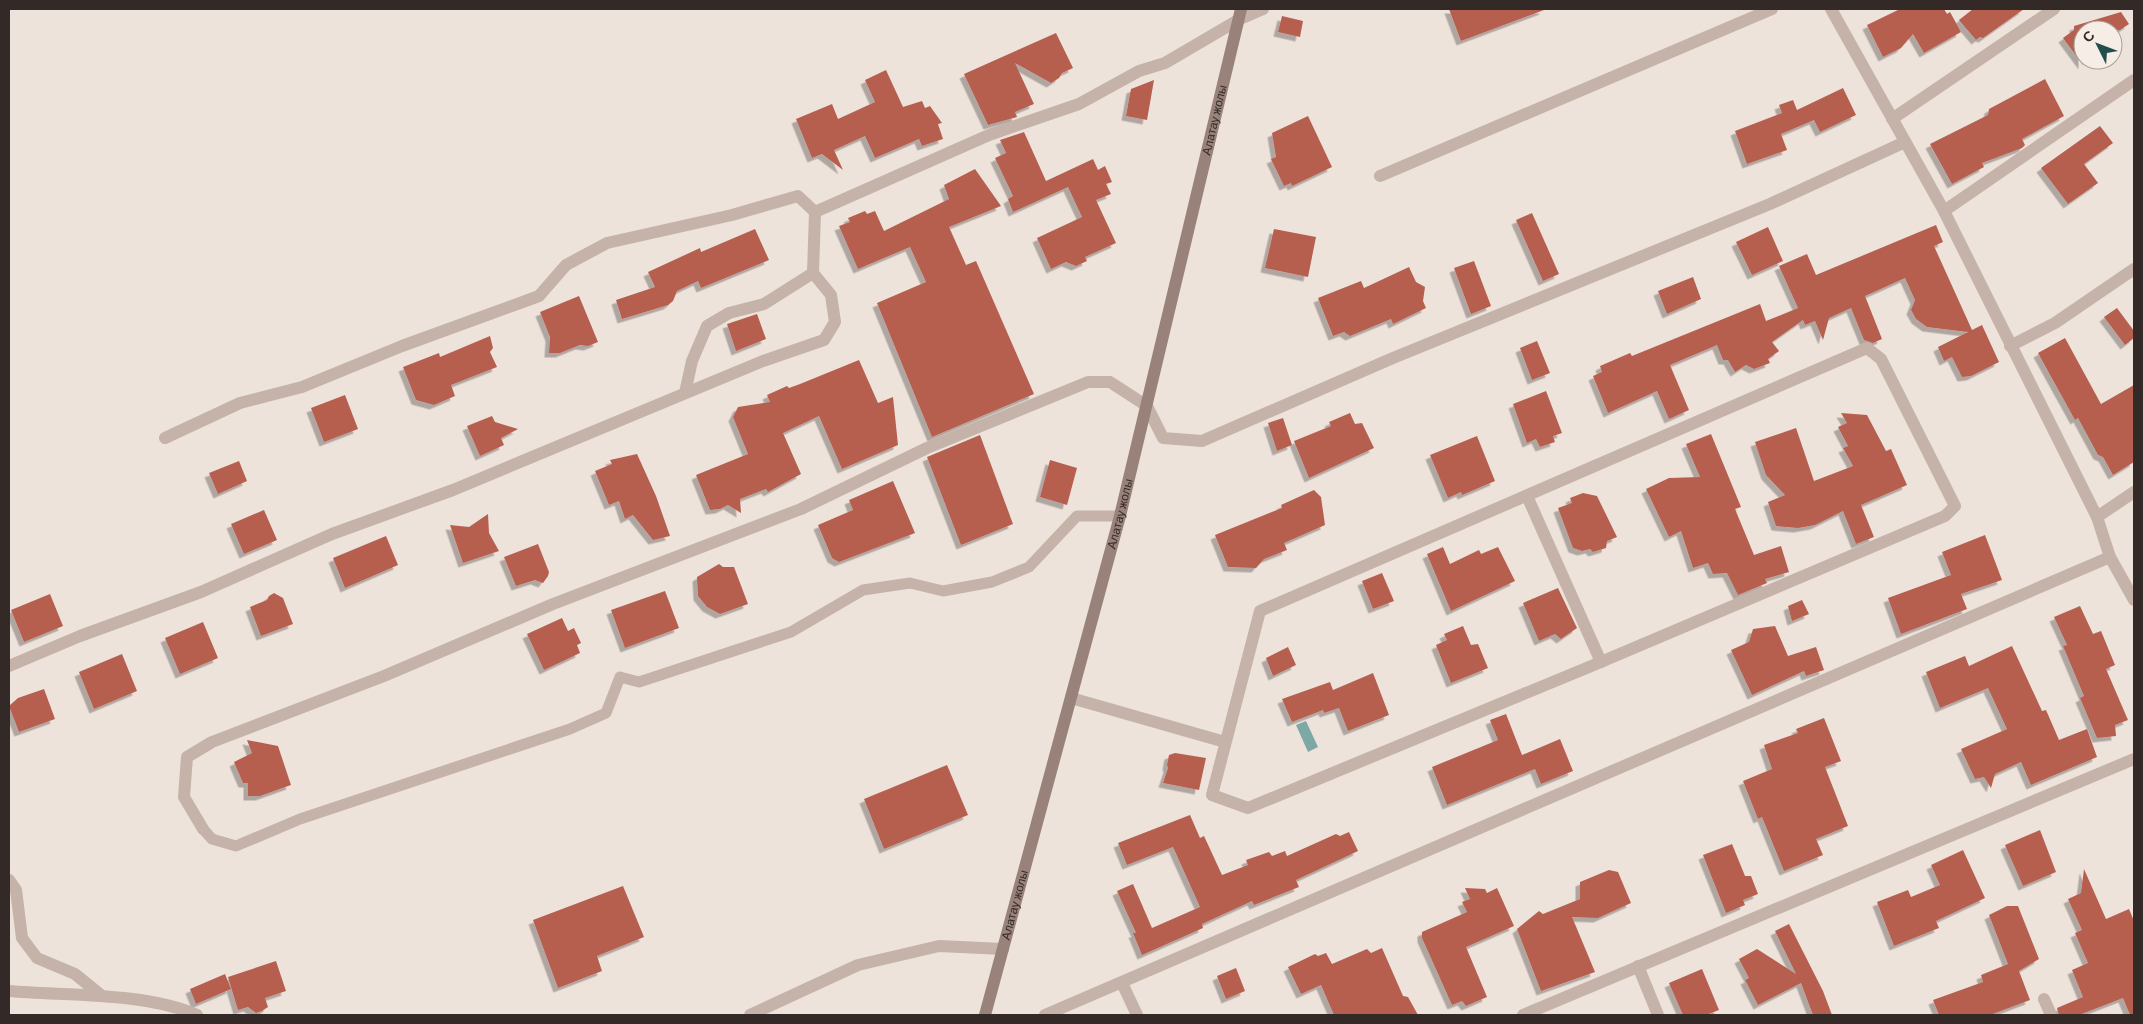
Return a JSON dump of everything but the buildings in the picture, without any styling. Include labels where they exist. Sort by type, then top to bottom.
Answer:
[{"type":"main road","name":"Алатау жолы","points":[[985,1015],[1120,516],[1240,14]]},
{"type":"street","points":[[815,212],[989,135],[1079,104],[1139,71],[1165,63],[1240,14],[1263,9]]},
{"type":"street","points":[[1380,176],[1772,9]]},
{"type":"street","points":[[1831,9],[1944,211],[2097,517],[2110,558],[2134,600]]},
{"type":"street","points":[[1892,119],[2054,9]]},
{"type":"street","points":[[1944,211],[2134,80]]},
{"type":"street","points":[[203,829],[184,797],[187,757],[212,742],[384,676],[562,601],[801,509],[927,448],[1088,382],[1110,382],[1147,406],[1163,438],[1202,441],[1393,358],[1770,204],[1905,142]]},
{"type":"street","points":[[9,666],[80,636],[201,592],[332,534],[453,490],[763,361],[824,340],[835,322],[831,295],[813,273],[815,212],[798,196],[713,220],[607,243],[566,265],[539,296],[402,346],[302,387],[240,403],[165,438]]},
{"type":"street","points":[[2010,346],[2055,323],[2134,269]]},
{"type":"street","points":[[684,393],[692,361],[708,326],[729,313],[764,304],[813,273]]},
{"type":"street","points":[[1867,348],[1882,359],[1955,506],[1945,516],[1601,662],[1248,808],[1212,795],[1224,742],[1260,611],[1867,348]]},
{"type":"street","points":[[2097,517],[2134,492]]},
{"type":"street","points":[[1527,496],[1601,662]]},
{"type":"street","points":[[1045,1015],[2110,558]]},
{"type":"street","points":[[1071,698],[1224,742]]},
{"type":"street","points":[[1523,1015],[2134,759]]},
{"type":"street","points":[[9,880],[16,890],[22,938],[37,958],[75,974],[102,996]]},
{"type":"street","points":[[750,1015],[858,965],[939,946],[1003,949]]},
{"type":"street","points":[[1638,966],[1658,1015]]},
{"type":"street","points":[[1122,983],[1137,1015]]},
{"type":"street","points":[[9,991],[102,996],[179,1007],[197,1015]]},
{"type":"street","points":[[2044,999],[2050,1015]]},
{"type":"lane","points":[[203,829],[212,839],[236,846],[300,819],[570,729],[606,713],[620,677],[639,682],[791,632],[863,590],[910,583],[943,591],[992,582],[1029,568],[1077,516],[1120,516]]},
{"type":"water","points":[[1306,721],[1318,747],[1308,752],[1296,725]]}]
